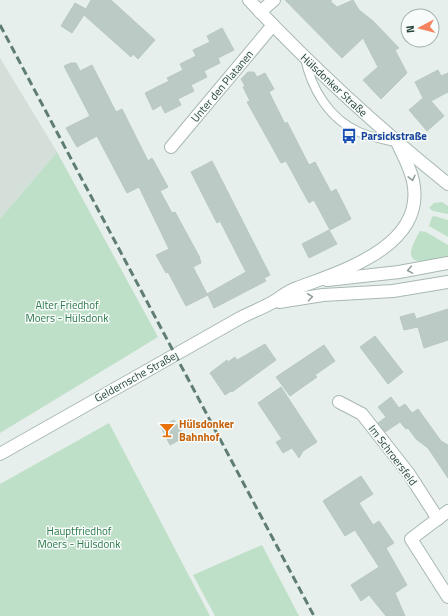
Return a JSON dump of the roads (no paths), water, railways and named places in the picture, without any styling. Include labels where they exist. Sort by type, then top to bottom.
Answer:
[{"type":"street","name":"Hülsdonker Straße","points":[[249,0],[331,84],[397,142],[448,184]]},
{"type":"street","points":[[260,12],[274,0]]},
{"type":"street","name":"Unter den Platanen","points":[[171,147],[272,25]]},
{"type":"street","name":"Geldernsche Straße","points":[[0,454],[114,387],[240,318],[272,303],[295,289],[318,281],[370,258],[396,238],[408,223],[414,203],[414,183],[409,166],[397,142]]},
{"type":"street","name":"Geldernsche Straße","points":[[318,281],[360,277],[448,263]]},
{"type":"street","name":"Geldernsche Straße","points":[[272,303],[323,295],[393,291],[448,282]]},
{"type":"street","name":"Im Schroersfeld","points":[[339,402],[362,414],[409,474],[438,519]]},
{"type":"street","points":[[448,511],[411,539],[448,597]]},
{"type":"lane","points":[[304,58],[308,77],[320,98],[345,125],[360,133],[397,142]]},
{"type":"railway","points":[[0,25],[314,616]]},
{"type":"place","name":"Parsickstraße","points":[[349,136]]},
{"type":"place","name":"Hülsdonker Bahnhof","points":[[167,430]]},
{"type":"park label","name":"Alter Friedhof Moers - Hülsdonk","points":[[67,311]]},
{"type":"park label","name":"Hauptfriedhof Moers - Hülsdonk","points":[[79,537]]}]
